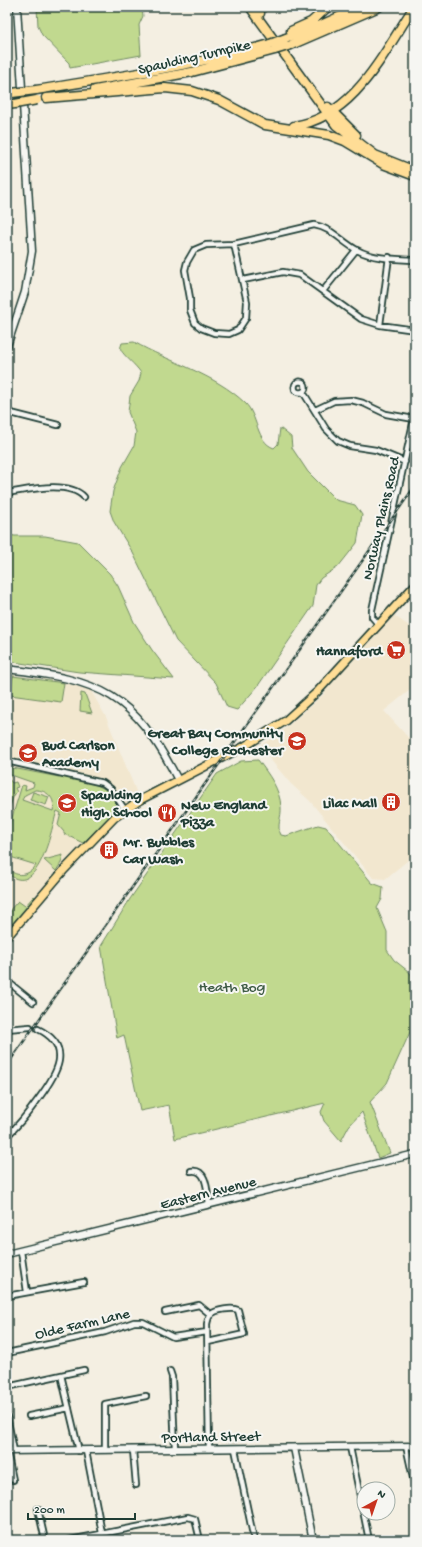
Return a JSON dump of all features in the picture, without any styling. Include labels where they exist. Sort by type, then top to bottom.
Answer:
[{"type":"highway","points":[[250,7],[330,114],[385,158],[415,171]]},
{"type":"highway","points":[[287,39],[311,22],[328,7]]},
{"type":"highway","name":"Spaulding Turnpike","points":[[287,39],[361,7]]},
{"type":"highway","name":"Spaulding Turnpike","points":[[11,104],[159,79],[231,63],[270,45],[379,7]]},
{"type":"highway","points":[[282,128],[312,123],[330,114],[359,88],[414,7]]},
{"type":"highway","points":[[258,9],[330,114]]},
{"type":"highway","name":"Spaulding Turnpike","points":[[10,94],[202,61],[270,45]]},
{"type":"highway","points":[[41,99],[165,88],[184,89],[215,98],[256,121],[282,128],[329,135],[345,141],[383,164],[415,176]]},
{"type":"main road","points":[[7,938],[78,854],[108,824],[125,810],[178,780],[257,739],[278,726],[300,708],[415,585]]},
{"type":"street","points":[[7,346],[25,292],[32,251],[17,7]]},
{"type":"street","points":[[234,244],[243,280],[248,310],[244,324],[238,330],[229,334],[214,333],[201,328],[195,323],[190,310],[190,298],[185,270],[188,258],[194,250],[201,246],[234,244],[314,225],[324,227],[356,250],[368,254],[415,260]]},
{"type":"street","points":[[323,291],[356,250]]},
{"type":"street","points":[[380,325],[389,257]]},
{"type":"street","points":[[243,280],[273,273],[290,272],[300,275],[361,319],[380,325],[415,330]]},
{"type":"street","points":[[415,334],[415,363]]},
{"type":"street","points":[[303,392],[326,429],[342,443],[354,447],[376,450],[405,462]]},
{"type":"street","points":[[315,410],[334,401],[351,400],[367,404],[386,414],[414,417]]},
{"type":"street","points":[[7,412],[58,425]]},
{"type":"street","name":"Norway Plains Road","points":[[378,624],[372,617],[372,610],[414,417]]},
{"type":"street","points":[[7,493],[44,488],[61,488],[78,491],[84,497]]},
{"type":"street","points":[[7,669],[77,680],[112,696],[133,713],[144,725],[178,780]]},
{"type":"street","points":[[7,761],[86,778],[108,786],[125,810]]},
{"type":"street","points":[[7,981],[33,1002]]},
{"type":"street","points":[[7,1029],[30,1027]]},
{"type":"street","points":[[7,1136],[28,1114],[53,1079],[59,1067],[59,1054],[57,1046],[51,1037],[38,1029]]},
{"type":"street","name":"Eastern Avenue","points":[[7,1254],[415,1154]]},
{"type":"street","points":[[191,1171],[197,1170],[201,1173],[208,1190],[209,1204]]},
{"type":"street","points":[[21,1251],[27,1292]]},
{"type":"street","points":[[7,1296],[84,1282]]},
{"type":"street","points":[[165,1312],[199,1305],[211,1315]]},
{"type":"street","points":[[208,1342],[244,1334],[239,1312],[236,1309],[216,1312],[211,1315],[208,1320],[207,1332],[209,1449]]},
{"type":"street","name":"Olde Farm Lane","points":[[7,1353],[105,1332],[134,1322],[143,1322],[173,1338],[207,1332]]},
{"type":"street","points":[[7,1387],[84,1370]]},
{"type":"street","points":[[170,1371],[172,1377],[175,1450]]},
{"type":"street","points":[[61,1375],[79,1451]]},
{"type":"street","points":[[105,1450],[105,1404],[146,1396]]},
{"type":"street","points":[[29,1416],[69,1408]]},
{"type":"street","points":[[7,1416],[9,1451],[13,1480]]},
{"type":"street","points":[[406,1446],[415,1487]]},
{"type":"street","name":"Portland Street","points":[[9,1451],[415,1446]]},
{"type":"street","points":[[350,1447],[369,1540]]},
{"type":"street","points":[[294,1448],[313,1540]]},
{"type":"street","points":[[235,1449],[254,1540]]},
{"type":"street","points":[[133,1450],[136,1485]]},
{"type":"street","points":[[86,1451],[102,1533]]},
{"type":"street","points":[[38,1510],[45,1540]]},
{"type":"street","points":[[71,1540],[193,1517],[200,1540]]},
{"type":"shaded area","points":[[395,614],[396,617],[415,630],[415,686],[384,711],[415,745],[415,848],[407,861],[385,879],[373,878],[310,801],[291,784],[259,746],[279,734],[324,694],[326,688]]},
{"type":"shaded area","name":"Spaulding High School","points":[[7,674],[64,682],[91,691],[106,717],[138,796],[105,820],[86,839],[7,930]]},
{"type":"green space","points":[[37,7],[142,7],[143,16],[139,25],[141,55],[70,68],[69,63],[42,35],[38,26]]},
{"type":"green space","points":[[134,342],[206,376],[233,393],[249,408],[260,434],[268,445],[274,448],[278,444],[280,428],[291,437],[292,448],[308,472],[336,500],[355,505],[362,515],[357,543],[338,567],[321,578],[316,585],[313,606],[257,687],[237,710],[227,707],[216,683],[176,641],[133,553],[114,522],[110,511],[113,491],[122,467],[134,446],[136,432],[128,412],[130,396],[139,381],[141,373],[121,350],[122,343]]},
{"type":"green space","points":[[7,535],[45,536],[78,542],[110,574],[118,586],[134,622],[152,650],[174,679],[79,672],[7,661]]},
{"type":"green space","points":[[13,676],[64,683],[61,702],[10,695]]},
{"type":"green space","points":[[81,693],[85,694],[92,713],[80,711]]},
{"type":"green space","name":"Heath Bog","points":[[258,760],[273,782],[279,794],[281,811],[279,828],[281,835],[286,836],[318,825],[326,827],[372,883],[383,887],[382,899],[377,908],[387,932],[387,950],[394,960],[408,971],[415,979],[415,1021],[387,1083],[370,1102],[390,1153],[378,1158],[362,1112],[349,1126],[341,1141],[324,1121],[321,1112],[325,1103],[175,1139],[169,1105],[140,1111],[124,1035],[117,1038],[101,946],[130,899],[217,774],[241,761]]},
{"type":"green space","points":[[7,767],[59,777],[62,775],[97,785],[110,792],[119,808],[83,843],[64,834],[58,825],[61,813],[57,811],[42,859],[35,870],[27,878],[18,879],[7,873],[7,866],[14,873],[26,874],[36,865],[7,856],[7,834],[22,785],[26,786],[25,790],[33,787],[34,783],[11,775],[9,779],[12,783],[16,782],[18,787],[15,788],[17,792],[9,809],[7,808]],"holes":[[[35,790],[39,790],[50,796],[54,806],[53,811],[22,800],[25,795]]]},
{"type":"green space","points":[[33,792],[49,797],[46,805],[30,800]]},
{"type":"green space","points":[[63,855],[61,863],[56,871],[44,860]]},
{"type":"green space","points":[[34,896],[35,897],[7,930],[7,913],[18,901],[25,906]]},
{"type":"railway","points":[[7,1065],[415,486]]},
{"type":"place","name":"Hannaford","points":[[396,650]]},
{"type":"place","name":"Great Bay Community College Rochester","points":[[297,741]]},
{"type":"place","name":"Bud Carlson Academy","points":[[28,753]]},
{"type":"place","name":"Lilac Mall","points":[[391,802]]},
{"type":"place","name":"Spaulding High School","points":[[67,803]]},
{"type":"place","name":"New England Pizza","points":[[167,813]]},
{"type":"place","name":"Mr. Bubbles Car Wash","points":[[109,850]]}]
